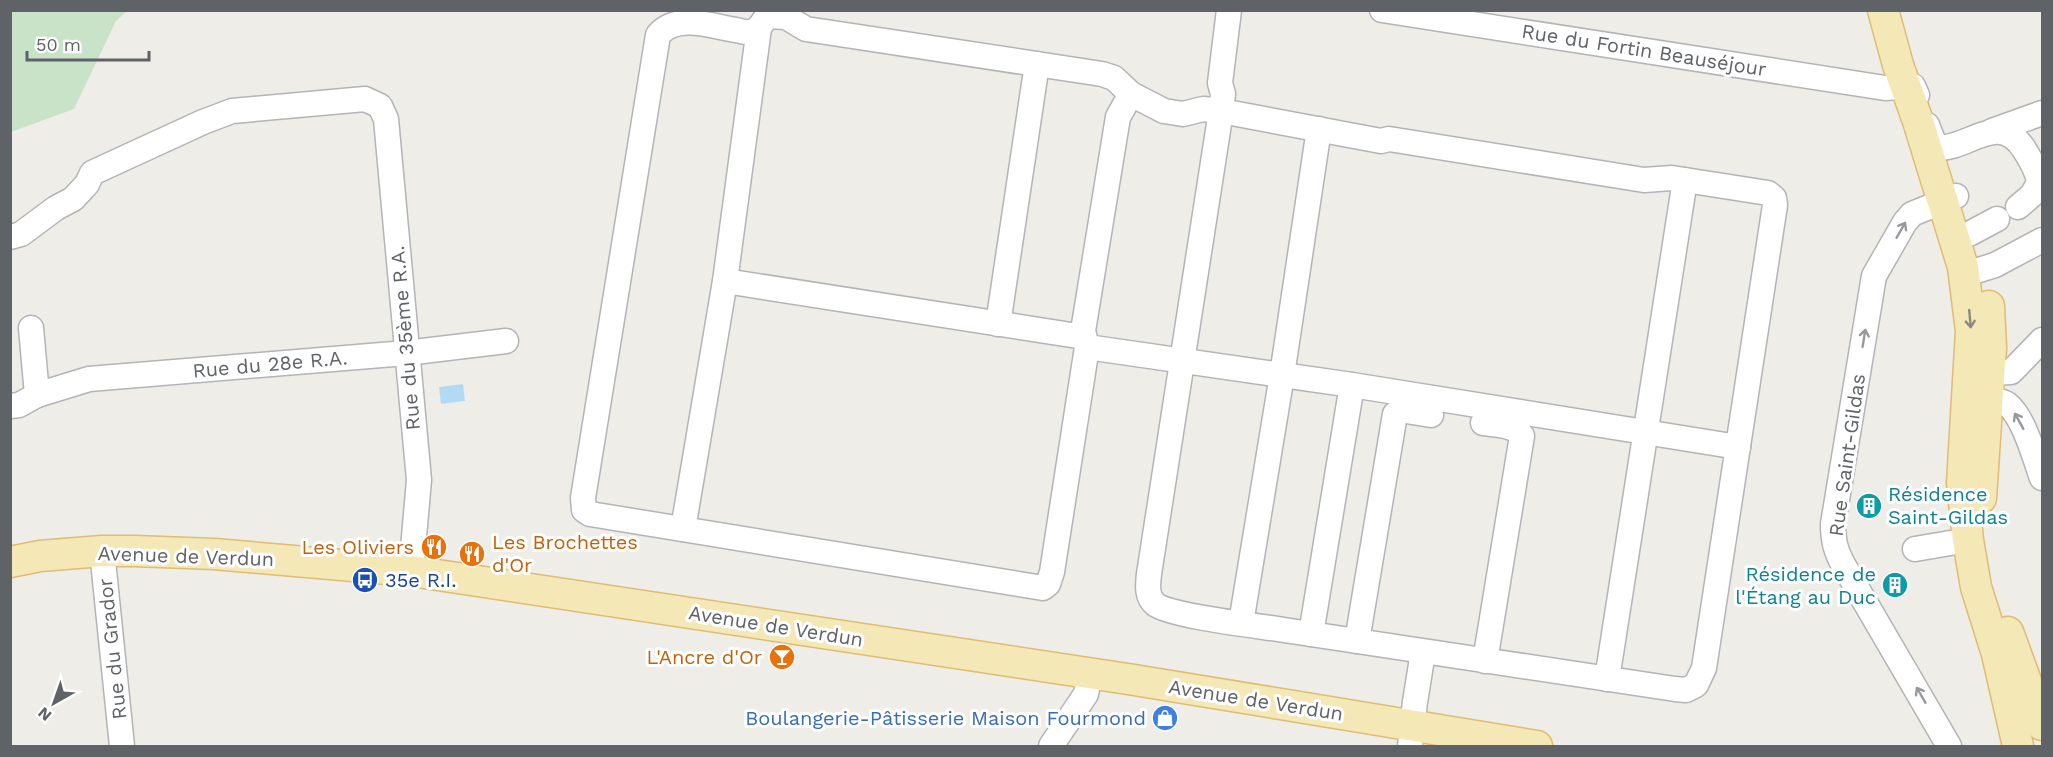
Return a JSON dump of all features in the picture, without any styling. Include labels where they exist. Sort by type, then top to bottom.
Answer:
[{"type":"main road","points":[[1883,10],[1906,87],[1942,148],[1963,267],[1981,391],[1980,502],[1983,543],[1992,586],[2043,725]]},
{"type":"main road","points":[[1897,10],[1924,117],[1949,198],[1967,229],[1988,302],[1990,324],[1981,391],[1962,483],[1976,588],[1997,654],[2018,747]]},
{"type":"main road","name":"Avenue de Verdun","points":[[10,562],[40,556],[102,551],[214,554],[411,571],[1089,674],[1411,736],[1537,747]]},
{"type":"main road","points":[[1997,654],[2017,692],[2037,747]]},
{"type":"street","points":[[683,529],[725,281],[759,28],[767,16],[786,17],[806,29],[1102,74],[1114,78],[1131,94],[1164,111],[1183,114],[1203,109],[1221,111],[1382,141],[1389,139],[1651,181],[1661,178],[1685,180],[1768,193],[1774,198],[1774,213],[1704,668],[1696,685],[1686,690],[1485,662],[1167,610],[1155,604],[1150,598],[1149,574],[1221,111],[1220,83],[1229,10]]},
{"type":"street","name":"Rue du Fortin Beauséjour","points":[[1382,10],[1884,88],[1906,87]]},
{"type":"street","points":[[759,28],[749,32],[693,23],[678,23],[667,26],[658,35],[583,498],[582,507],[590,514],[1043,588],[1048,584],[1052,572],[1086,342],[1083,331],[1118,117],[1131,94]]},
{"type":"street","points":[[998,324],[1037,64]]},
{"type":"street","name":"Rue du 35ème R.A.","points":[[10,237],[21,234],[56,207],[72,199],[101,168],[232,111],[365,99],[380,106],[386,119],[419,480],[411,571]]},
{"type":"street","points":[[1942,148],[2043,112]]},
{"type":"street","points":[[1241,623],[1282,375],[1318,129]]},
{"type":"street","points":[[1992,131],[1999,131],[2017,141],[2039,177],[2036,190],[2018,207]]},
{"type":"street","points":[[1607,679],[1685,180]]},
{"type":"street","name":"Rue Saint-Gildas","points":[[1949,198],[1912,214],[1874,276],[1833,524],[1833,538],[1835,550],[1950,747]]},
{"type":"street","points":[[1967,229],[1997,219]]},
{"type":"street","points":[[1979,270],[1995,265],[2043,240]]},
{"type":"street","points":[[725,281],[998,324],[1183,362],[1282,375],[1738,447]]},
{"type":"street","points":[[31,328],[37,395]]},
{"type":"street","name":"Rue du 28e R.A.","points":[[10,406],[19,405],[37,395],[89,379],[406,353],[506,341]]},
{"type":"street","points":[[1981,391],[2011,372],[2035,347]]},
{"type":"street","points":[[1311,634],[1352,386]]},
{"type":"street","points":[[1981,391],[2007,404],[2013,411],[2023,427],[2043,478]]},
{"type":"street","points":[[1357,641],[1395,414],[1400,410],[1512,427],[1522,436],[1485,662]]},
{"type":"street","points":[[1915,549],[1968,540]]},
{"type":"street","name":"Rue du Grador","points":[[102,551],[122,747]]},
{"type":"street","points":[[1411,736],[1423,652]]},
{"type":"street","points":[[1052,747],[1086,694],[1089,674]]},
{"type":"green space","points":[[11,10],[127,11],[116,21],[74,109],[11,132]]},
{"type":"water","points":[[463,384],[465,401],[441,404],[439,387]]},
{"type":"place","name":"Résidence Saint-Gildas","points":[[1869,506]]},
{"type":"place","name":"Les Oliviers","points":[[434,547]]},
{"type":"place","name":"Les Brochettes d'Or","points":[[472,554]]},
{"type":"place","name":"35e R.I.","points":[[365,580]]},
{"type":"place","name":"Résidence de l'Étang au Duc","points":[[1895,585]]},
{"type":"place","name":"L'Ancre d'Or","points":[[782,657]]},
{"type":"place","name":"Boulangerie-Pâtisserie Maison Fourmond","points":[[1165,718]]}]
